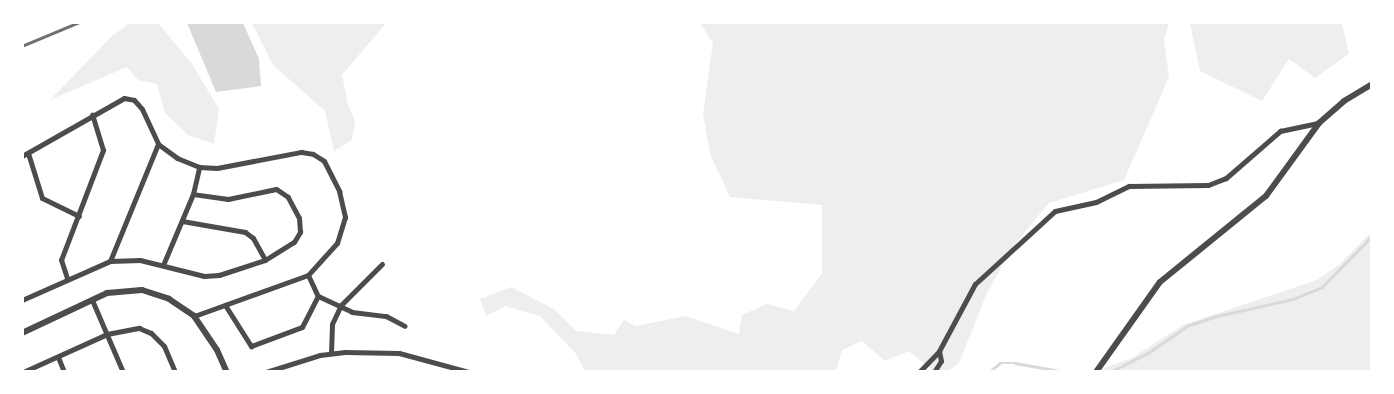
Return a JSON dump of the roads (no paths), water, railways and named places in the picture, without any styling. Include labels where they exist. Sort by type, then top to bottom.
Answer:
[{"type":"street","points":[[1096,371],[1147,297],[1186,260],[1266,196],[1319,123],[1344,101],[1372,84]]},
{"type":"street","points":[[79,216],[42,198],[25,154],[92,114],[124,98],[134,100],[142,109],[158,144],[177,158],[199,167],[217,168],[301,152],[313,154],[324,161],[339,191],[345,217],[337,242],[308,275],[194,316]]},
{"type":"street","points":[[67,278],[61,260],[103,150],[92,114]]},
{"type":"street","points":[[919,372],[940,352],[975,284],[1055,211],[1096,202],[1129,186],[1208,185],[1226,178],[1280,131],[1319,123]]},
{"type":"street","points":[[110,261],[158,144]]},
{"type":"street","points":[[163,265],[193,194],[199,167]]},
{"type":"street","points":[[22,300],[67,278],[110,261],[140,260],[204,276],[219,275],[265,260],[294,242],[300,232],[299,218],[288,197],[276,189],[228,199],[193,194]]},
{"type":"street","points":[[182,221],[245,232],[253,238],[265,260]]},
{"type":"street","points":[[331,353],[332,324],[341,305],[382,264]]},
{"type":"street","points":[[308,275],[318,296],[341,305],[352,312],[386,316],[405,326]]},
{"type":"street","points":[[22,333],[107,293],[142,290],[169,300],[194,316],[217,350],[227,372]]},
{"type":"street","points":[[225,304],[251,346],[302,327],[318,296]]},
{"type":"street","points":[[92,300],[123,372]]},
{"type":"street","points":[[23,372],[58,358],[107,334],[145,329],[164,346],[175,372]]},
{"type":"street","points":[[934,372],[941,361],[940,352]]},
{"type":"street","points":[[266,372],[331,353],[399,353],[469,372]]},
{"type":"street","points":[[58,358],[64,372]]},
{"type":"waterway","points":[[1110,372],[1148,353],[1187,326],[1213,317],[1293,299],[1322,287],[1372,236]]},
{"type":"waterway","points":[[989,372],[1000,363],[1015,363],[1066,372]]},
{"type":"railway","points":[[22,46],[79,22]]}]
